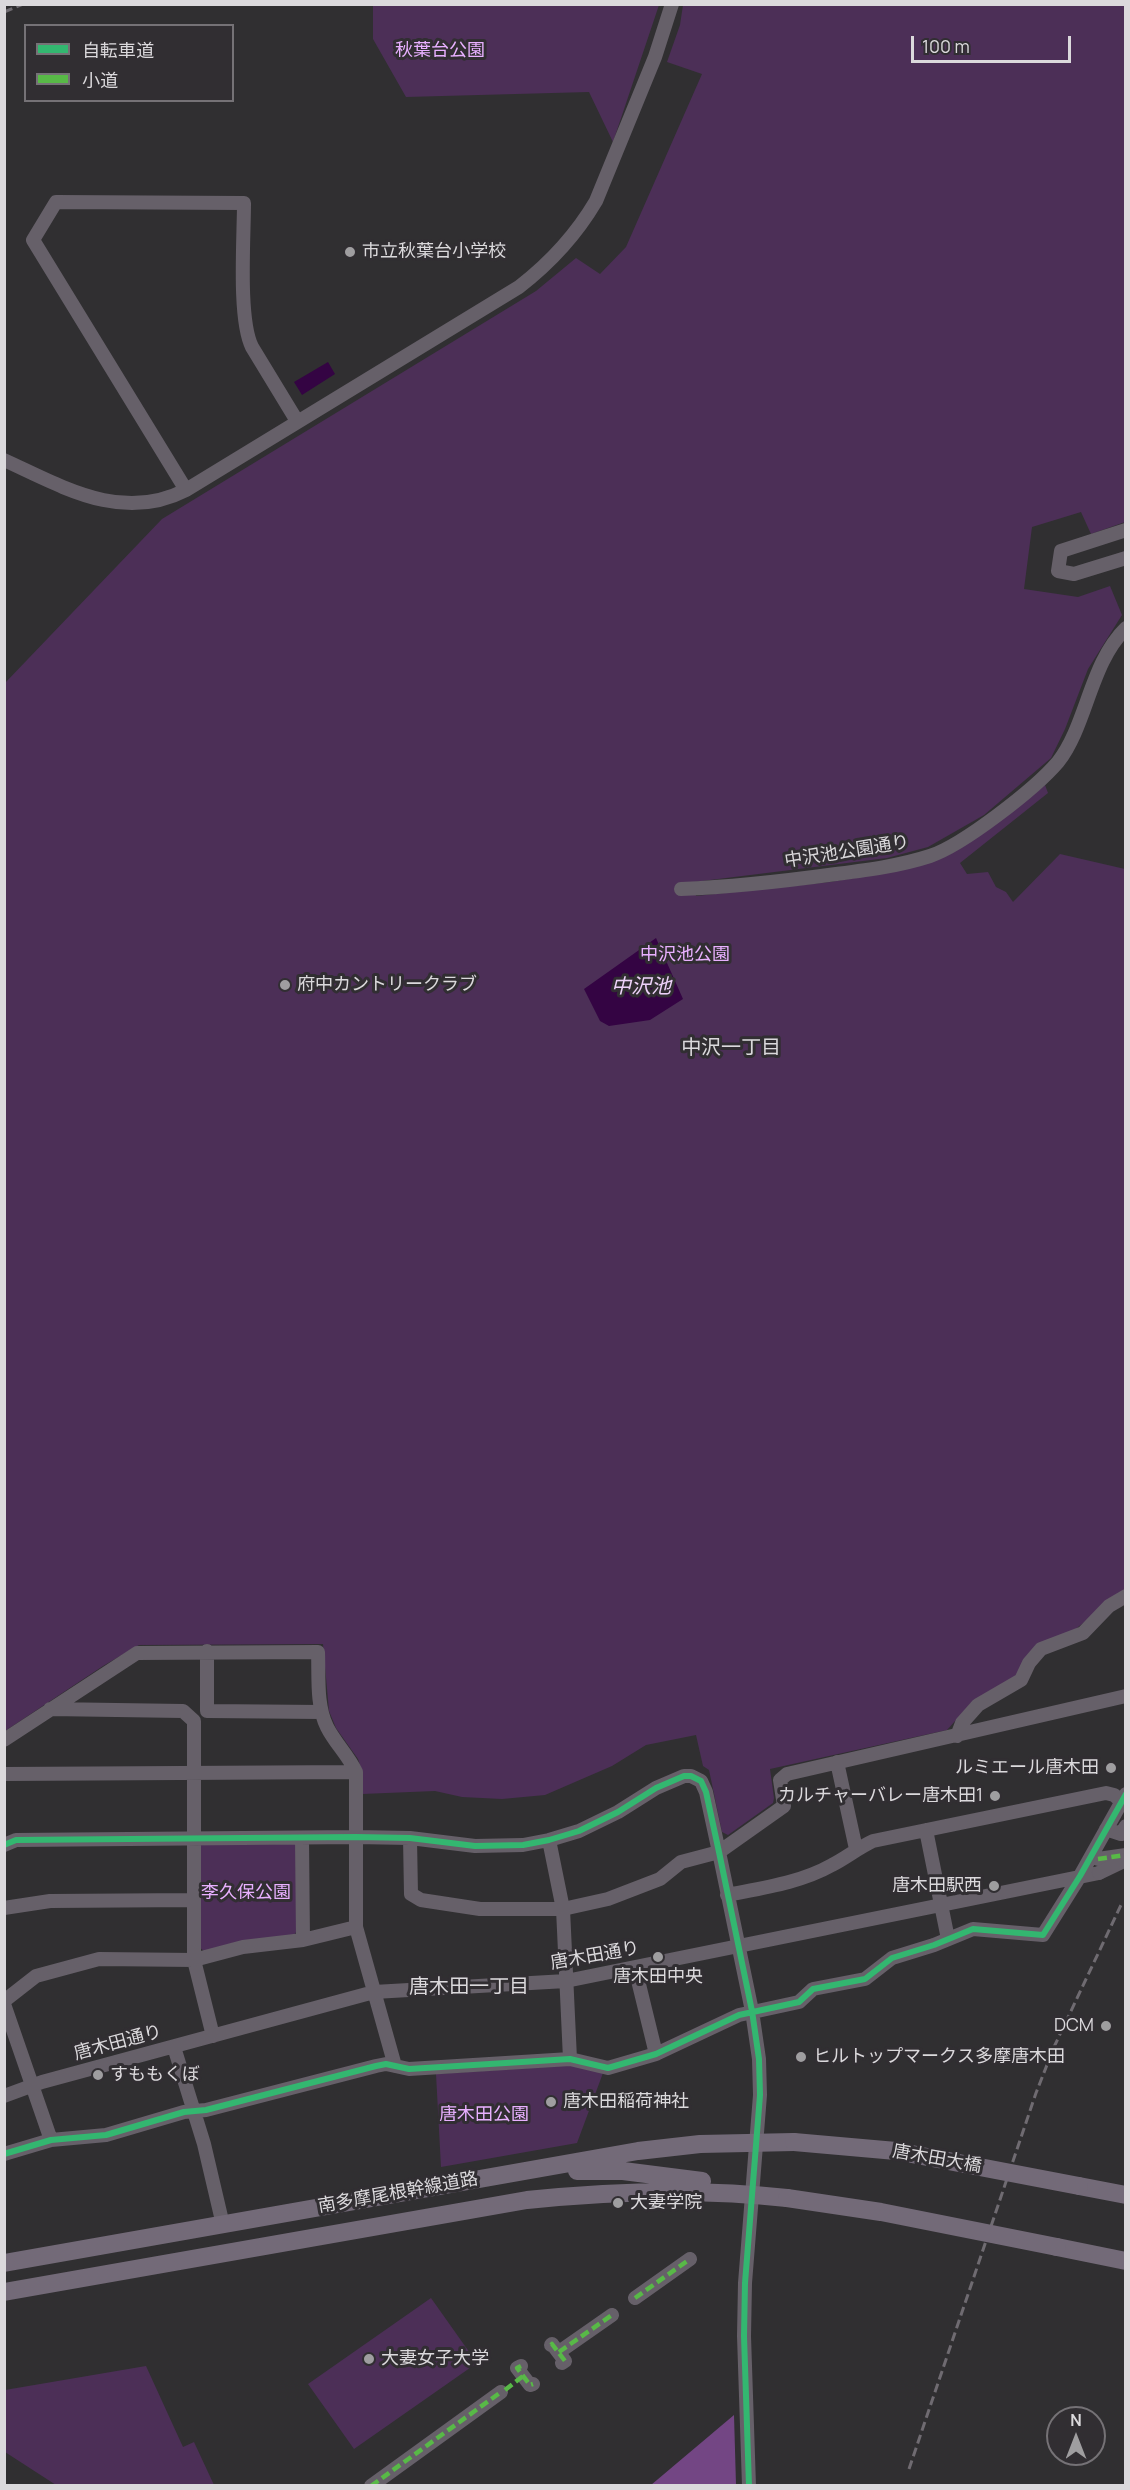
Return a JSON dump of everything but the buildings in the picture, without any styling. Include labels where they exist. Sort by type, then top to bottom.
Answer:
[{"type":"main road","name":"南多摩尾根幹線道路","points":[[4,2264],[674,2146],[757,2141],[794,2142]]},
{"type":"main road","name":"唐木田大橋","points":[[794,2142],[896,2151],[1125,2195]]},
{"type":"main road","points":[[521,2172],[635,2172],[681,2179],[737,2182],[747,2187],[753,2195]]},
{"type":"main road","name":"南多摩尾根幹線道路","points":[[4,2292],[527,2200],[605,2193],[677,2191],[787,2198],[881,2212],[1125,2261]]},
{"type":"street","points":[[4,460],[103,501],[145,503],[170,497],[186,490],[519,287],[561,250],[585,219],[606,182],[655,57],[672,4]]},
{"type":"street","points":[[186,490],[33,240],[56,202],[243,203],[244,307],[247,335],[297,421]]},
{"type":"street","points":[[1125,530],[1061,551],[1058,571],[1074,574],[1125,558]]},
{"type":"street","name":"中沢池公園通り","points":[[681,889],[802,879],[887,867],[931,855],[958,842],[990,820],[1057,762],[1067,747],[1094,681],[1114,643],[1125,628]]},
{"type":"street","points":[[957,1736],[962,1723],[978,1705],[1021,1680],[1029,1663],[1041,1648],[1083,1633],[1109,1606],[1125,1596]]},
{"type":"street","points":[[207,1651],[207,1711],[321,1712]]},
{"type":"street","points":[[4,1740],[137,1653],[318,1652],[321,1712],[328,1729],[348,1756],[356,1772],[356,1927],[395,2066]]},
{"type":"street","points":[[410,1838],[411,1893],[421,1900],[480,1909],[563,1908],[608,1899],[660,1879],[681,1862],[712,1856],[719,1852],[784,1806],[780,1780],[786,1774],[1125,1696]]},
{"type":"street","points":[[50,1709],[183,1711],[194,1721],[194,1960],[213,2036]]},
{"type":"street","points":[[837,1762],[856,1849]]},
{"type":"street","points":[[4,1774],[356,1772]]},
{"type":"street","points":[[4,1845],[16,1840],[356,1837],[410,1838],[500,1847],[549,1840],[579,1831],[618,1812],[656,1788],[691,1776],[701,1781],[706,1792],[752,2011],[760,2073],[757,2141],[745,2283],[744,2336],[749,2486]]},
{"type":"street","points":[[4,2154],[51,2140],[106,2135],[145,2122],[206,2110],[376,2066],[409,2069],[570,2059],[600,2068],[608,2068],[656,2054],[739,2015],[799,2002],[813,1989],[865,1979],[892,1958],[973,1929],[1046,1933],[1095,1868],[1106,1829],[1124,1800],[1106,1793],[873,1841],[856,1849],[832,1866],[790,1882],[727,1895]]},
{"type":"street","points":[[1106,1829],[1121,1834],[1125,1826]]},
{"type":"street","points":[[926,1830],[948,1939]]},
{"type":"street","points":[[302,1838],[303,1940]]},
{"type":"street","points":[[549,1840],[563,1908],[570,2059]]},
{"type":"street","points":[[1095,1868],[1125,1855]]},
{"type":"street","points":[[1095,1868],[1125,1860]]},
{"type":"street","name":"唐木田通り","points":[[4,2096],[32,2086],[374,1992],[566,1981],[941,1904],[1095,1868],[1125,1870]]},
{"type":"street","points":[[4,1908],[50,1901],[194,1900]]},
{"type":"street","points":[[51,2140],[4,2002],[36,1976],[99,1959],[194,1960],[243,1947],[303,1940],[356,1927]]},
{"type":"street","points":[[635,1968],[656,2054]]},
{"type":"street","points":[[174,2047],[209,2161],[223,2225]]},
{"type":"street","points":[[635,2298],[690,2259]]},
{"type":"street","points":[[557,2353],[612,2315]]},
{"type":"street","points":[[371,2486],[526,2375]]},
{"type":"green space","name":"秋葉台公園","points":[[373,5],[659,5],[613,142],[589,92],[406,97],[373,39]]},
{"type":"green space","name":"府中カントリークラブ","points":[[683,5],[1125,5],[1125,522],[1091,534],[1081,512],[1032,527],[1024,589],[1078,597],[1110,586],[1122,615],[1088,669],[1051,758],[984,815],[928,847],[887,858],[694,882],[696,896],[830,882],[890,872],[1002,819],[1045,785],[1048,793],[960,863],[967,874],[988,872],[996,887],[1006,892],[1013,902],[1060,854],[1125,869],[1125,1590],[1016,1676],[973,1701],[947,1730],[770,1769],[773,1803],[728,1835],[722,1832],[709,1770],[703,1766],[696,1735],[646,1745],[612,1766],[545,1795],[502,1799],[462,1797],[435,1791],[362,1794],[362,1771],[358,1759],[336,1728],[329,1711],[323,1644],[139,1645],[5,1731],[5,683],[162,519],[536,291],[576,258],[600,274],[626,247],[702,74],[667,62],[680,25]]},
{"type":"green space","name":"李久保公園","points":[[297,1844],[297,1931],[293,1936],[205,1952],[198,1946],[198,1845]]},
{"type":"green space","name":"唐木田公園","points":[[573,2065],[603,2073],[577,2143],[441,2167],[436,2074]]},
{"type":"green space","points":[[431,2298],[477,2363],[354,2449],[308,2384]]},
{"type":"green space","points":[[146,2366],[183,2447],[194,2442],[214,2485],[56,2485],[5,2452],[5,2390]]},
{"type":"shaded area","points":[[734,2415],[736,2485],[651,2485]]},
{"type":"water","points":[[328,362],[335,374],[302,395],[294,382]]},
{"type":"water","name":"中沢池","points":[[656,938],[683,999],[650,1020],[609,1026],[600,1021],[584,989]]},
{"type":"railway","points":[[4,12],[23,4]]},
{"type":"railway","points":[[909,2469],[1036,2093],[1054,2047],[1121,1905]]},
{"type":"marked path","points":[[1098,1859],[1126,1855]]},
{"type":"marked path","points":[[635,2298],[690,2259]]},
{"type":"marked path","points":[[559,2352],[612,2315]]},
{"type":"marked path","points":[[551,2345],[565,2361],[562,2363]]},
{"type":"marked path","points":[[521,2366],[517,2368],[530,2385],[533,2384]]},
{"type":"marked path","points":[[505,2390],[523,2376]]},
{"type":"marked path","points":[[371,2486],[501,2392]]},
{"type":"cycle path","points":[[4,1845],[16,1840],[356,1837],[410,1838],[475,1846],[523,1845],[579,1831],[618,1812],[656,1788],[684,1776],[691,1776],[701,1781],[706,1792],[719,1852],[752,2011],[759,2059],[760,2095],[745,2283],[744,2336],[749,2486]]},
{"type":"cycle path","points":[[4,2154],[51,2140],[106,2135],[184,2112],[206,2110],[386,2064],[409,2069],[570,2059],[608,2068],[656,2054],[739,2015],[799,2002],[813,1989],[865,1979],[892,1958],[934,1945],[973,1929],[1043,1935],[1080,1876],[1126,1794]]},
{"type":"place","name":"市立秋葉台小学校","points":[[350,252]]},
{"type":"place","name":"府中カントリークラブ","points":[[285,985]]},
{"type":"place","name":"ルミエール唐木田","points":[[1111,1768]]},
{"type":"place","name":"カルチャーバレー唐木田1","points":[[995,1796]]},
{"type":"place","name":"唐木田駅西","points":[[994,1886]]},
{"type":"place","name":"唐木田中央","points":[[658,1957]]},
{"type":"place","name":"DCM","points":[[1106,2026]]},
{"type":"place","name":"ヒルトップマークス多摩唐木田","points":[[801,2057]]},
{"type":"place","name":"すももくぼ","points":[[98,2075]]},
{"type":"place","name":"唐木田稲荷神社","points":[[551,2102]]},
{"type":"place","name":"大妻学院","points":[[618,2203]]},
{"type":"place","name":"大妻女子大学","points":[[369,2359]]},
{"type":"district","name":"中沢一丁目","points":[[731,1048]]},
{"type":"district","name":"唐木田一丁目","points":[[469,1987]]},
{"type":"park label","name":"中沢池公園","points":[[685,955]]}]
